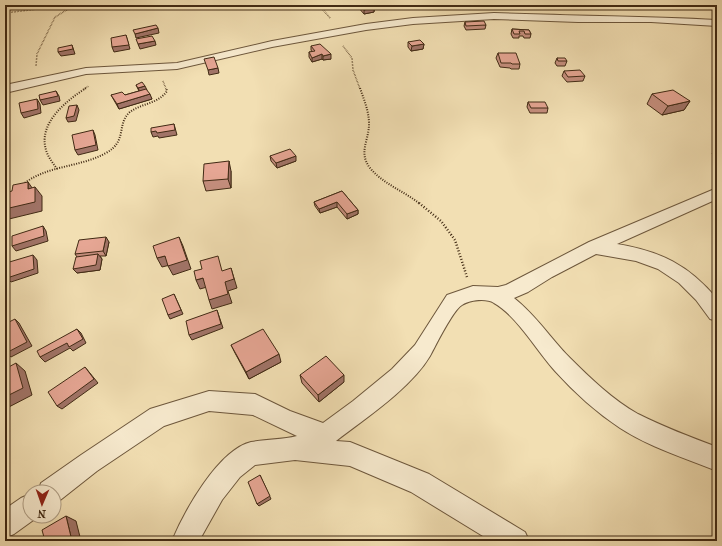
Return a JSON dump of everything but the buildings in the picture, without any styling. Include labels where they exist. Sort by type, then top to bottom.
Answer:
[{"type":"street","points":[[5,89],[86,70],[151,68],[188,64],[272,44],[389,24],[494,16],[578,19],[651,19],[717,23]]},
{"type":"street","points":[[296,448],[325,435],[361,410],[400,376],[422,351],[454,300],[473,293],[498,295],[521,287],[594,247],[717,193]]},
{"type":"street","points":[[594,247],[622,251],[673,268],[690,282],[717,313]]},
{"type":"street","points":[[498,295],[518,312],[562,364],[597,398],[629,421],[661,437],[717,459]]},
{"type":"street","points":[[61,484],[89,463],[158,417],[209,401],[255,405],[285,420],[325,435]]},
{"type":"street","points":[[185,541],[213,491],[231,468],[250,454],[296,448],[350,454],[420,483],[516,541]]},
{"type":"street","points":[[5,525],[22,513]]},
{"type":"path","points":[[5,13],[71,5]]},
{"type":"path","points":[[38,81],[35,69],[37,54],[43,39],[55,18],[75,5]]},
{"type":"path","points":[[338,33],[343,46],[352,58],[353,70],[366,108],[369,124],[363,155],[370,168],[392,187],[416,201],[441,221],[455,240],[473,293]]},
{"type":"path","points":[[57,169],[45,149],[44,138],[46,130],[53,118],[68,101],[113,68]]},
{"type":"path","points":[[18,190],[32,177],[94,158],[112,149],[120,139],[122,121],[126,116],[132,111],[158,100],[165,95],[167,91],[162,78],[151,68]]}]
